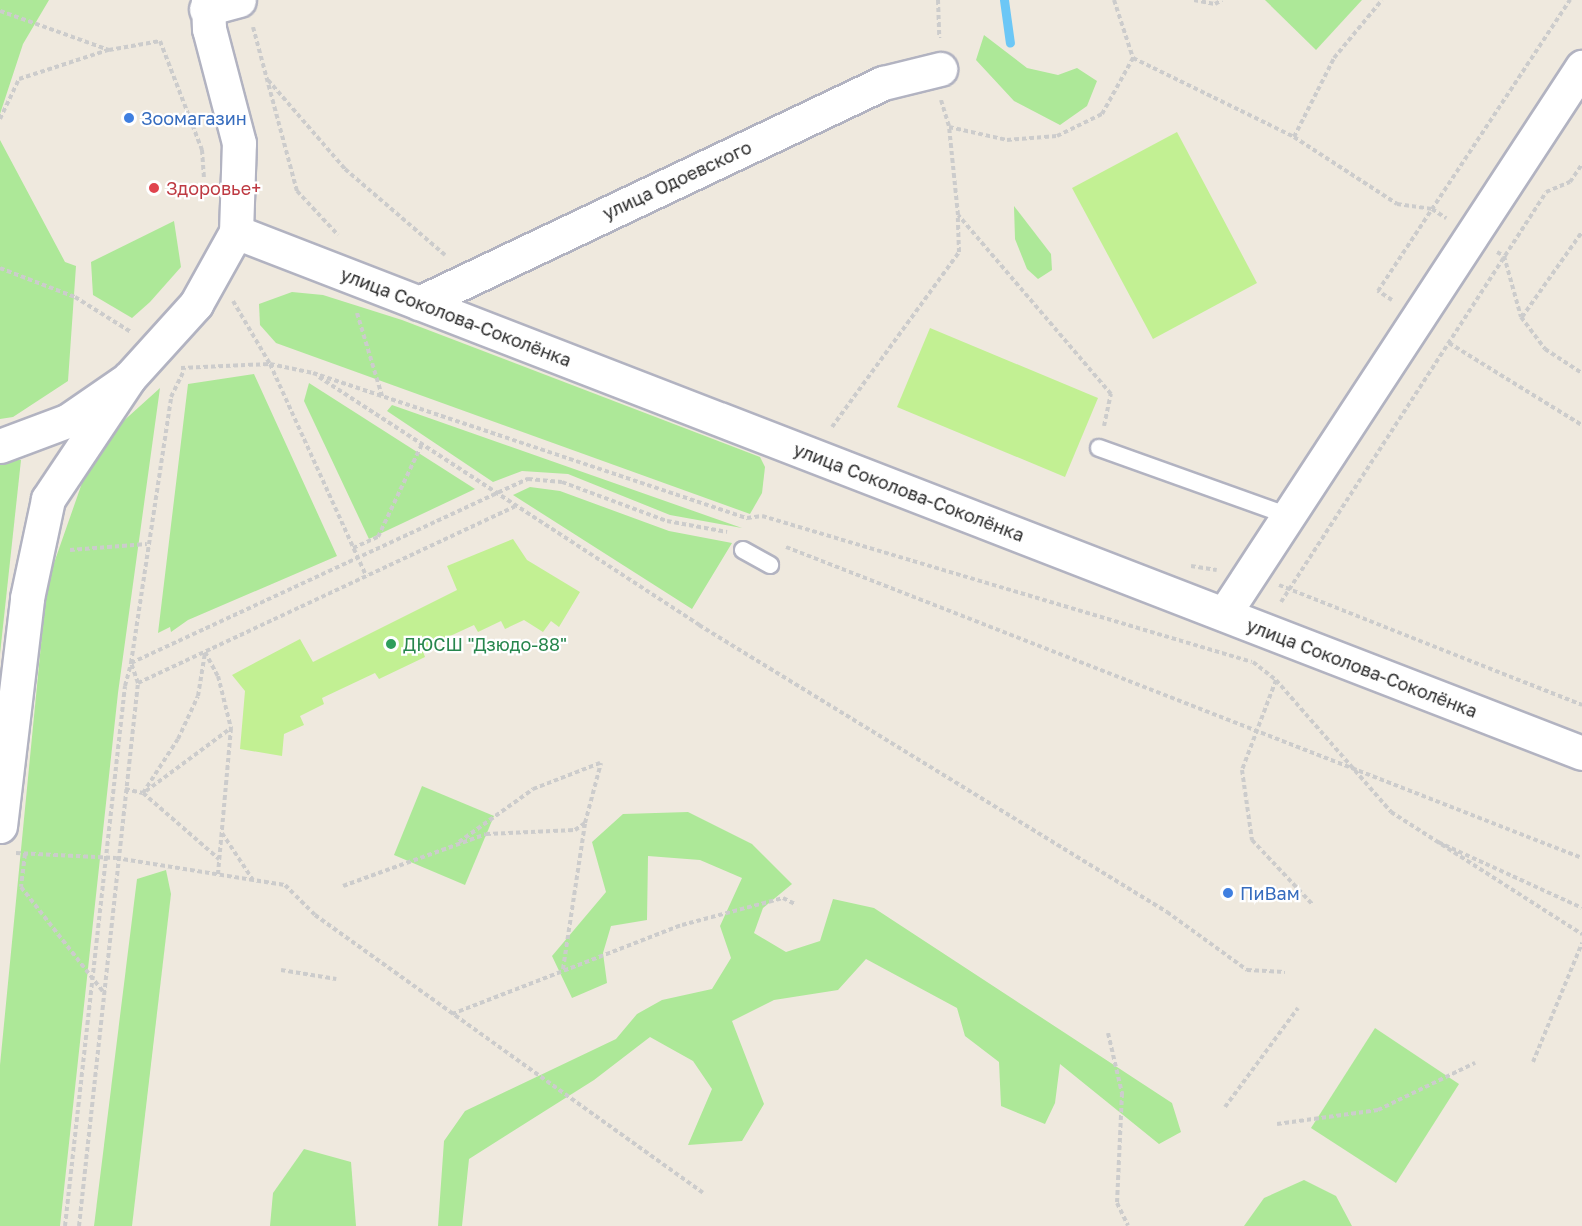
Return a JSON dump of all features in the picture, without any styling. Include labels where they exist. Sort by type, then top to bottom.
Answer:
[{"type":"street","points":[[0,446],[67,421],[129,378],[158,350],[196,304],[236,232],[239,143],[206,3],[245,10]]},
{"type":"street","points":[[1224,614],[1582,67]]},
{"type":"street","name":"улица Одоевского","points":[[418,303],[883,82],[940,69]]},
{"type":"street","name":"улица Соколова-Соколёнка","points":[[236,232],[1582,753]]},
{"type":"street","points":[[4,839],[27,598],[48,499],[129,378]]},
{"type":"lane","points":[[1100,448],[1289,516]]},
{"type":"lane","points":[[743,549],[771,565]]},
{"type":"path","points":[[1114,0],[1133,57],[1294,137],[1397,204],[1432,209]]},
{"type":"path","points":[[1194,0],[1215,4],[1222,0]]},
{"type":"path","points":[[1294,137],[1334,58],[1382,0]]},
{"type":"path","points":[[1378,291],[1570,0]]},
{"type":"path","points":[[245,10],[267,79],[297,191],[353,252],[346,276],[382,396]]},
{"type":"path","points":[[0,11],[109,50]]},
{"type":"path","points":[[0,119],[19,79],[109,50],[160,41],[202,150],[204,184]]},
{"type":"path","points":[[842,431],[831,426],[959,252],[958,215],[949,127],[1007,140],[1057,136],[1102,114],[1133,57]]},
{"type":"path","points":[[267,79],[345,169],[472,278]]},
{"type":"path","points":[[1253,662],[1263,629],[1546,192],[1569,182],[1582,164]]},
{"type":"path","points":[[958,215],[1111,394],[1100,448]]},
{"type":"path","points":[[1521,317],[1582,232]]},
{"type":"path","points":[[1504,256],[1521,317],[1545,349],[1582,373]]},
{"type":"path","points":[[0,268],[75,297],[158,350],[184,370],[270,364],[314,373],[747,518],[762,516],[1253,662],[1276,680],[1391,812],[1422,835],[1582,934]]},
{"type":"path","points":[[215,269],[270,364],[366,576]]},
{"type":"path","points":[[126,329],[135,323]]},
{"type":"path","points":[[1449,343],[1582,424]]},
{"type":"path","points":[[65,1226],[125,686],[131,663],[147,544],[171,397],[184,370]]},
{"type":"path","points":[[314,373],[707,630],[1167,912],[1247,970],[1285,972]]},
{"type":"path","points":[[353,548],[378,537],[422,444]]},
{"type":"path","points":[[131,663],[357,556],[528,479],[562,482],[668,521],[729,533]]},
{"type":"path","points":[[138,683],[515,505]]},
{"type":"path","points":[[37,552],[147,544]]},
{"type":"path","points":[[782,546],[1256,732],[1348,764],[1582,858]]},
{"type":"path","points":[[1186,565],[1250,574],[1582,705]]},
{"type":"path","points":[[205,652],[219,676],[231,728],[218,874]]},
{"type":"path","points":[[143,793],[178,739],[198,696],[205,652]]},
{"type":"path","points":[[79,1226],[105,994],[116,858],[138,683],[131,663]]},
{"type":"path","points":[[1276,680],[1242,770],[1252,840],[1312,904]]},
{"type":"path","points":[[143,793],[231,728]]},
{"type":"path","points":[[453,846],[533,789],[601,763],[585,823],[563,969]]},
{"type":"path","points":[[124,789],[143,793],[219,859]]},
{"type":"path","points":[[343,886],[486,834],[575,830],[585,823]]},
{"type":"path","points":[[222,833],[253,879]]},
{"type":"path","points":[[1422,835],[1582,908]]},
{"type":"path","points":[[4,839],[25,854],[116,858],[285,885],[315,915],[703,1193]]},
{"type":"path","points":[[25,854],[21,887],[105,994]]},
{"type":"path","points":[[452,1014],[681,925],[783,898],[795,904]]},
{"type":"path","points":[[1533,1062],[1582,943]]},
{"type":"path","points":[[281,970],[336,979]]},
{"type":"path","points":[[1225,1107],[1298,1008]]},
{"type":"path","points":[[1108,1033],[1122,1093],[1117,1203],[1128,1226]]},
{"type":"path","points":[[1277,1124],[1378,1110],[1475,1063]]},
{"type":"green space","points":[[0,0],[49,0],[23,44],[0,114]]},
{"type":"green space","points":[[1265,0],[1362,0],[1316,50]]},
{"type":"green space","points":[[984,35],[1027,68],[1058,75],[1077,68],[1097,81],[1087,106],[1060,125],[1014,101],[976,60]]},
{"type":"green space","points":[[1177,132],[1257,283],[1153,339],[1072,188]]},
{"type":"green space","points":[[0,140],[65,262],[76,266],[68,381],[13,417],[0,419]]},
{"type":"green space","points":[[1014,206],[1051,254],[1052,270],[1038,279],[1027,269],[1015,239]]},
{"type":"green space","points":[[174,221],[181,267],[150,302],[132,318],[93,295],[91,262]]},
{"type":"green space","points":[[292,292],[323,295],[402,320],[760,457],[765,467],[762,493],[750,514],[276,343],[260,325],[259,304]]},
{"type":"green space","points":[[930,328],[1098,398],[1065,477],[897,407]]},
{"type":"green space","points":[[254,374],[337,556],[188,620],[171,632],[170,627],[158,633],[188,384]]},
{"type":"green space","points":[[309,383],[475,489],[369,539],[304,401]]},
{"type":"green space","points":[[160,388],[118,693],[60,1226],[0,1226],[0,1065],[47,583],[82,483],[119,425]]},
{"type":"green space","points":[[392,405],[742,528],[670,515],[568,474],[522,471],[493,482],[387,411]]},
{"type":"green space","points":[[0,460],[21,460],[0,654]]},
{"type":"green space","points":[[530,487],[560,491],[669,531],[732,543],[692,609],[513,495]]},
{"type":"green space","name":"ДЮСШ \"Дзюдо-88\"","points":[[513,539],[527,560],[580,592],[559,627],[551,621],[543,632],[524,620],[505,629],[501,621],[478,632],[474,625],[422,649],[425,657],[379,679],[375,673],[322,698],[324,704],[300,716],[304,725],[284,734],[282,756],[240,749],[245,691],[232,675],[300,639],[313,662],[457,590],[447,566]]},
{"type":"green space","points":[[422,786],[494,816],[465,885],[394,855]]},
{"type":"green space","points":[[688,812],[752,844],[792,884],[763,908],[754,933],[786,952],[820,941],[833,899],[874,908],[1172,1103],[1181,1132],[1159,1144],[1060,1064],[1055,1103],[1045,1124],[1001,1106],[999,1062],[965,1036],[957,1008],[866,959],[838,990],[774,1000],[732,1021],[764,1104],[742,1141],[688,1145],[712,1089],[693,1061],[650,1037],[594,1080],[469,1159],[462,1226],[438,1226],[444,1141],[465,1111],[616,1039],[637,1014],[662,1000],[712,989],[731,958],[720,926],[742,878],[700,860],[648,856],[647,920],[611,926],[603,953],[607,983],[572,998],[552,956],[606,892],[592,842],[623,814]]},
{"type":"green space","points":[[166,870],[171,894],[132,1226],[94,1226],[137,879]]},
{"type":"green space","points":[[1375,1028],[1459,1084],[1396,1183],[1311,1128]]},
{"type":"green space","points":[[304,1149],[351,1162],[356,1226],[270,1226],[273,1193]]},
{"type":"green space","points":[[1304,1180],[1336,1196],[1352,1226],[1244,1226],[1264,1198]]},
{"type":"waterway","points":[[1004,0],[1010,43]]},
{"type":"place","name":"Зоомагазин","points":[[129,118]]},
{"type":"place","name":"Здоровье+","points":[[154,188]]},
{"type":"place","name":"ДЮСШ \"Дзюдо-88\"","points":[[391,644]]},
{"type":"place","name":"ПиВам","points":[[1228,893]]}]
